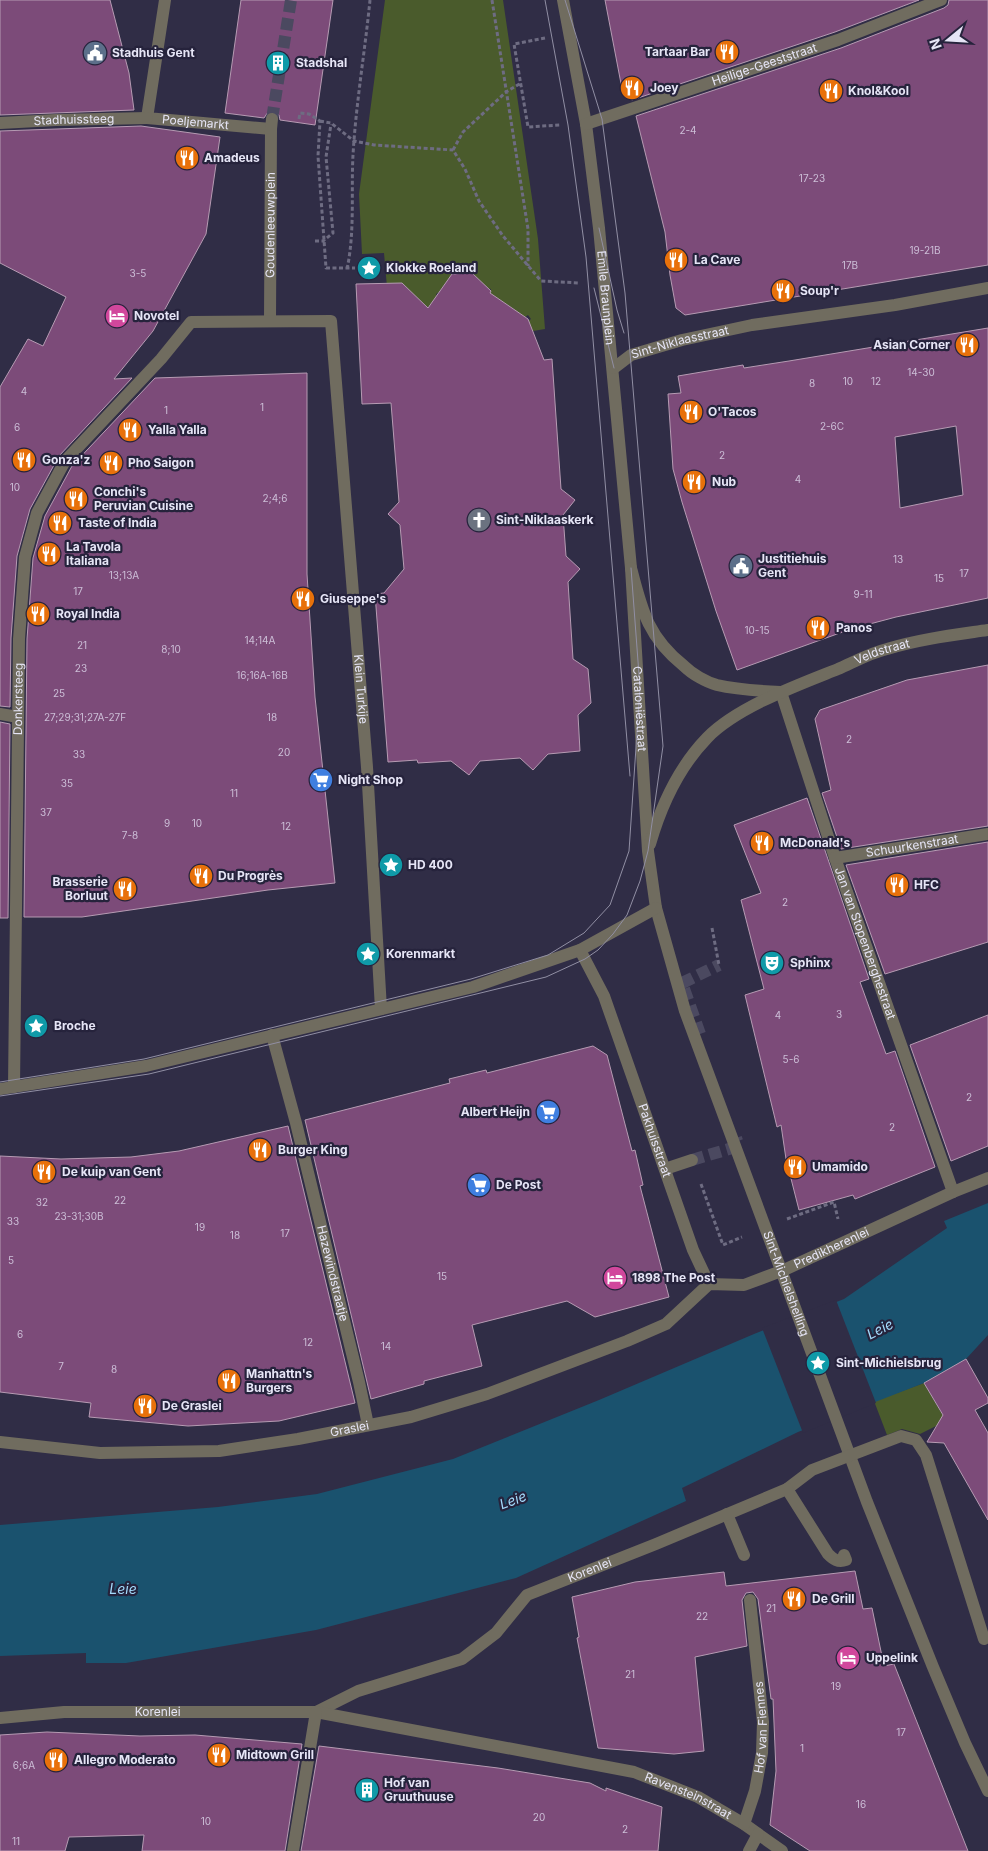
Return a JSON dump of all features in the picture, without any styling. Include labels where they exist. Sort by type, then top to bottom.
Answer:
[{"type":"street","name":"Poeljemarkt","points":[[165,0],[148,118],[272,124]]},
{"type":"street","name":"Emile Braunplein","points":[[563,0],[586,124],[600,228],[631,568]]},
{"type":"street","name":"Heilige-Geeststraat","points":[[586,124],[838,40],[941,0]]},
{"type":"street","name":"Stadhuissteeg","points":[[0,123],[148,118]]},
{"type":"street","name":"Goudenleeuwplein","points":[[270,321],[272,124]]},
{"type":"street","name":"Sint-Niklaasstraat","points":[[614,368],[631,355],[682,340],[752,325],[895,305],[988,288]]},
{"type":"street","name":"Donkersteeg","points":[[14,1087],[19,639],[25,557],[37,513],[65,461],[161,359],[191,322],[270,321]]},
{"type":"street","name":"Klein Turkije","points":[[270,321],[331,321],[367,767],[381,1009]]},
{"type":"street","points":[[631,568],[641,606],[654,635],[668,653],[690,672],[715,684],[749,690],[781,692]]},
{"type":"street","name":"Cataloniëstraat","points":[[631,568],[648,851]]},
{"type":"street","name":"Veldstraat","points":[[648,851],[667,795],[708,738],[731,719],[781,692],[885,649],[934,638],[988,630]]},
{"type":"street","name":"Jan van Stopenberghestraat","points":[[781,692],[835,858],[953,1192]]},
{"type":"street","points":[[0,714],[18,717]]},
{"type":"street","name":"Schuurkenstraat","points":[[835,858],[988,834]]},
{"type":"street","points":[[0,1089],[146,1066],[473,987],[580,950],[656,908],[648,851]]},
{"type":"street","name":"Sint-Michielshelling","points":[[656,908],[686,1011],[863,1492],[933,1667],[965,1743],[988,1791]]},
{"type":"street","name":"Pakhuisstraat","points":[[580,950],[604,996],[693,1250],[709,1284]]},
{"type":"street","name":"Hazewindstraatje","points":[[272,1035],[296,1123],[368,1425]]},
{"type":"street","points":[[665,1169],[692,1160]]},
{"type":"street","name":"Predikherenlei","points":[[709,1284],[744,1285],[784,1270],[953,1192],[988,1178]]},
{"type":"street","name":"Graslei","points":[[0,1442],[100,1453],[219,1451],[298,1439],[411,1417],[487,1394],[666,1324],[709,1284]]},
{"type":"street","name":"Korenlei","points":[[316,1712],[358,1691],[462,1660],[496,1633],[527,1595],[787,1489],[812,1470],[901,1436],[916,1440],[926,1455],[984,1639]]},
{"type":"street","points":[[787,1489],[828,1554],[842,1562],[846,1560],[844,1555]]},
{"type":"street","points":[[727,1514],[744,1555]]},
{"type":"street","name":"Hof van Fiennes","points":[[744,1824],[755,1791],[762,1753],[763,1722],[750,1600]]},
{"type":"street","name":"Korenlei","points":[[0,1718],[64,1712],[316,1712],[584,1763]]},
{"type":"street","points":[[293,1851],[316,1712]]},
{"type":"street","name":"Ravensteinstraat","points":[[584,1763],[634,1772],[698,1797],[744,1824],[782,1851]]},
{"type":"street","points":[[749,1851],[758,1834]]},
{"type":"path","points":[[347,269],[350,253],[354,141],[370,0]]},
{"type":"path","points":[[492,0],[528,229],[528,266]]},
{"type":"path","points":[[569,32],[514,44],[528,127],[586,124]]},
{"type":"path","points":[[453,150],[463,132],[506,92],[521,83]]},
{"type":"path","points":[[309,114],[320,122],[331,123],[354,141],[374,145],[453,150]]},
{"type":"path","points":[[320,122],[318,156],[326,268],[355,268]]},
{"type":"path","points":[[315,241],[323,241],[333,233],[326,156],[331,123]]},
{"type":"path","points":[[453,150],[479,202],[540,281],[606,285]]},
{"type":"path","points":[[712,928],[718,965]]},
{"type":"path","points":[[766,1232],[834,1202]]},
{"type":"path","points":[[709,1207],[723,1246],[735,1240]]},
{"type":"green space","points":[[385,0],[503,0],[538,239],[545,329],[533,331],[523,325],[531,319],[528,315],[518,322],[515,310],[500,300],[488,301],[491,289],[487,288],[472,273],[452,274],[436,294],[442,305],[429,306],[416,319],[387,287],[384,253],[362,254],[359,194]]},
{"type":"green space","points":[[924,1383],[946,1421],[920,1434],[902,1429],[887,1435],[874,1401]]},
{"type":"water","name":"Leie","points":[[988,1203],[988,1335],[966,1359],[924,1383],[798,1432],[682,1488],[686,1501],[516,1578],[316,1630],[126,1663],[86,1663],[86,1653],[0,1656],[0,1525],[218,1507],[317,1494],[453,1459],[599,1400],[754,1334],[844,1299],[947,1228],[944,1221]]},
{"type":"pier","points":[[836,1300],[876,1403],[803,1433],[762,1328]]},
{"type":"building","name":"Stadhuis Gent","points":[[0,0],[110,0],[129,73],[134,110],[0,115]]},
{"type":"building","name":"Stadshal","points":[[241,0],[333,0],[315,125],[280,120],[279,115],[273,111],[268,112],[264,118],[225,113]]},
{"type":"building","points":[[605,0],[919,0],[835,32],[632,100],[623,94]]},
{"type":"building","points":[[949,0],[988,0],[988,265],[685,315],[676,308],[665,232],[636,116],[841,48],[944,8],[948,5]]},
{"type":"building","points":[[141,126],[220,137],[206,234],[153,331],[114,379],[132,378],[59,456],[30,509],[17,556],[11,638],[10,707],[0,706],[0,387],[28,339],[43,346],[66,297],[0,263],[0,131]]},
{"type":"building","name":"Sint-Niklaaskerk","points":[[472,273],[491,291],[490,293],[528,319],[544,360],[552,359],[561,489],[575,500],[563,515],[566,556],[580,569],[568,582],[573,659],[588,669],[591,703],[578,715],[580,751],[548,754],[533,770],[520,758],[480,761],[469,775],[451,761],[418,763],[417,760],[388,762],[375,594],[384,593],[404,569],[400,525],[388,514],[399,502],[391,403],[362,404],[356,284],[402,283],[428,308],[452,274]]},
{"type":"building","points":[[988,328],[988,598],[896,617],[851,629],[737,670],[716,611],[673,469],[668,394],[681,393],[678,376],[743,365],[744,368]],"holes":[[[956,426],[963,495],[900,508],[895,437]]]},
{"type":"building","points":[[307,373],[307,574],[315,697],[335,883],[268,890],[82,917],[24,917],[27,639],[33,558],[45,516],[72,466],[155,378]]},
{"type":"building","points":[[988,665],[988,826],[841,849],[822,793],[831,790],[815,719],[820,710],[907,680]]},
{"type":"building","points":[[0,722],[10,724],[8,918],[0,918]]},
{"type":"building","points":[[807,798],[869,979],[860,982],[886,1054],[895,1051],[935,1167],[855,1199],[853,1195],[799,1210],[786,1159],[781,1125],[777,1127],[745,995],[764,989],[741,900],[761,893],[734,825]]},
{"type":"building","points":[[988,842],[988,942],[885,974],[846,865]]},
{"type":"building","points":[[988,1015],[988,1146],[951,1161],[910,1045]]},
{"type":"building","name":"De Post","points":[[593,1046],[607,1055],[632,1151],[635,1150],[643,1185],[640,1186],[669,1297],[595,1317],[567,1301],[472,1325],[482,1366],[424,1381],[424,1384],[371,1399],[305,1120],[450,1083],[449,1079],[486,1070],[487,1073]]},
{"type":"building","points":[[288,1126],[355,1403],[279,1421],[188,1426],[89,1417],[91,1403],[0,1392],[0,1156],[61,1159],[131,1157],[179,1151]]},
{"type":"building","points":[[966,1359],[988,1398],[988,1403],[975,1410],[988,1433],[988,1520],[944,1443],[927,1442],[943,1415],[924,1383]]},
{"type":"building","points":[[855,1571],[863,1609],[872,1608],[884,1666],[894,1664],[968,1851],[810,1851],[770,1825],[776,1771],[773,1699],[771,1699],[758,1599],[753,1592],[746,1593],[742,1600],[747,1646],[695,1657],[704,1751],[674,1754],[598,1748],[577,1638],[579,1637],[572,1597],[635,1582],[724,1572],[726,1586]]},
{"type":"building","points":[[47,1732],[140,1736],[195,1735],[302,1744],[285,1851],[142,1851],[144,1835],[69,1837],[65,1851],[0,1851],[0,1735]]},
{"type":"building","points":[[319,1746],[498,1768],[590,1783],[606,1791],[606,1788],[662,1807],[658,1851],[301,1851]]},
{"type":"tunnel","points":[[272,119],[291,0]]},
{"type":"tunnel","points":[[700,1034],[682,983],[719,965]]},
{"type":"tunnel","points":[[692,1160],[739,1146],[736,1138]]},
{"type":"tram line","points":[[545,0],[568,125],[586,257],[630,776]]},
{"type":"tram line","points":[[0,1096],[149,1074],[546,977],[585,959],[598,950],[627,915],[640,881],[648,851],[663,746],[625,293],[602,119],[565,0]]},
{"type":"tram line","points":[[599,228],[624,333]]},
{"type":"tram line","points":[[594,288],[614,368]]},
{"type":"tram line","points":[[0,1082],[144,1059],[471,979],[548,955],[584,933],[610,905],[629,851],[640,688],[631,568]]},
{"type":"place","name":"Tartaar Bar","points":[[727,52]]},
{"type":"place","name":"Stadhuis Gent","points":[[95,53]]},
{"type":"place","name":"Stadshal","points":[[278,63]]},
{"type":"place","name":"Joey","points":[[632,88]]},
{"type":"place","name":"Knol&Kool","points":[[831,91]]},
{"type":"place","name":"Amadeus","points":[[187,158]]},
{"type":"place","name":"La Cave","points":[[676,260]]},
{"type":"place","name":"Klokke Roeland","points":[[369,268]]},
{"type":"place","name":"Soup'r","points":[[783,291]]},
{"type":"place","name":"Novotel","points":[[117,316]]},
{"type":"place","name":"Asian Corner","points":[[967,345]]},
{"type":"place","name":"O'Tacos","points":[[691,412]]},
{"type":"place","name":"Yalla Yalla","points":[[130,430]]},
{"type":"place","name":"Gonza'z","points":[[24,460]]},
{"type":"place","name":"Pho Saigon","points":[[111,463]]},
{"type":"place","name":"Nub","points":[[694,482]]},
{"type":"place","name":"Conchi's Peruvian Cuisine","points":[[76,499]]},
{"type":"place","name":"Sint-Niklaaskerk","points":[[479,520]]},
{"type":"place","name":"Taste of India","points":[[60,523]]},
{"type":"place","name":"La Tavola Italiana","points":[[49,554]]},
{"type":"place","name":"Justitiehuis Gent","points":[[741,566]]},
{"type":"place","name":"Giuseppe's","points":[[303,599]]},
{"type":"place","name":"Royal India","points":[[38,614]]},
{"type":"place","name":"Panos","points":[[818,628]]},
{"type":"place","name":"Night Shop","points":[[321,780]]},
{"type":"place","name":"McDonald's","points":[[762,843]]},
{"type":"place","name":"HD 400","points":[[391,865]]},
{"type":"place","name":"Du Progrès","points":[[201,876]]},
{"type":"place","name":"HFC","points":[[897,885]]},
{"type":"place","name":"Brasserie Borluut","points":[[125,889]]},
{"type":"place","name":"Korenmarkt","points":[[368,954]]},
{"type":"place","name":"Sphinx","points":[[772,963]]},
{"type":"place","name":"Broche","points":[[36,1026]]},
{"type":"place","name":"Albert Heijn","points":[[548,1112]]},
{"type":"place","name":"Burger King","points":[[260,1150]]},
{"type":"place","name":"Umamido","points":[[795,1167]]},
{"type":"place","name":"De kuip van Gent","points":[[44,1172]]},
{"type":"place","name":"De Post","points":[[479,1185]]},
{"type":"place","name":"1898 The Post","points":[[615,1278]]},
{"type":"place","name":"Sint-Michielsbrug","points":[[818,1363]]},
{"type":"place","name":"Manhattn's Burgers","points":[[229,1381]]},
{"type":"place","name":"De Graslei","points":[[145,1406]]},
{"type":"place","name":"De Grill","points":[[794,1599]]},
{"type":"place","name":"Uppelink","points":[[848,1658]]},
{"type":"place","name":"Midtown Grill","points":[[219,1755]]},
{"type":"place","name":"Allegro Moderato","points":[[56,1760]]},
{"type":"place","name":"Hof van Gruuthuuse","points":[[367,1790]]}]
